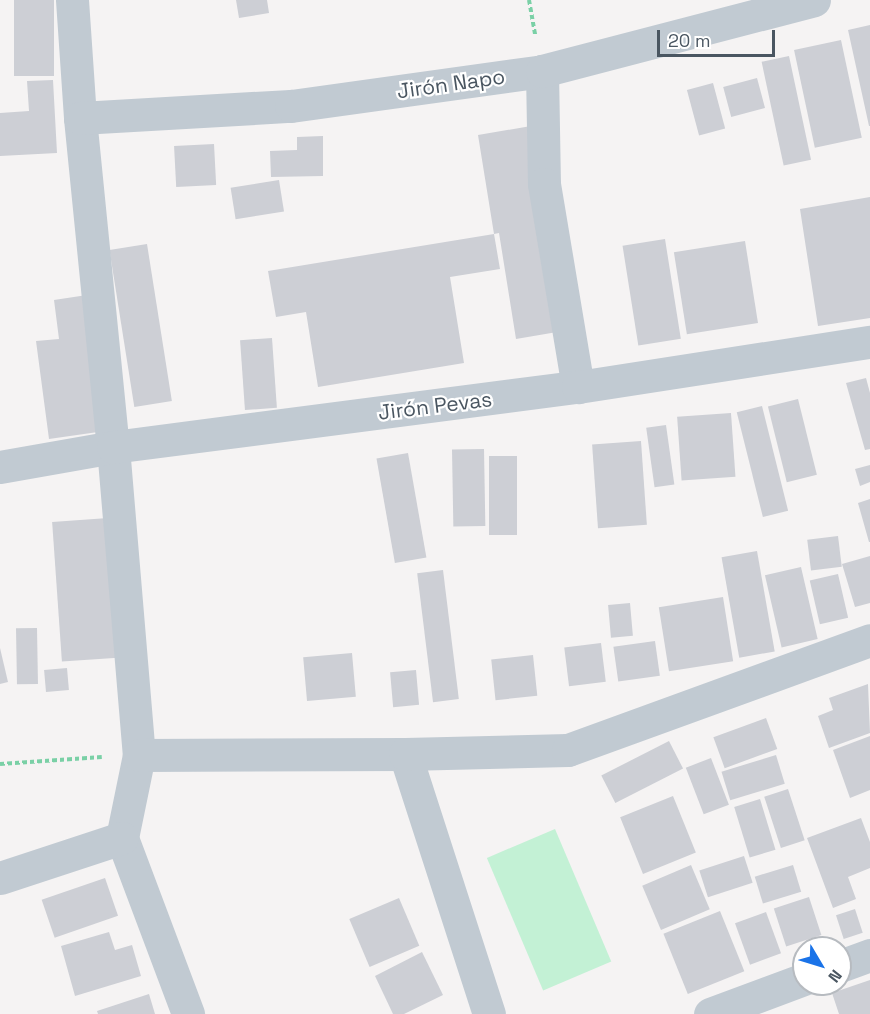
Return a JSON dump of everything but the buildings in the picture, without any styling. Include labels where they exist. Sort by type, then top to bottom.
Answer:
[{"type":"street","points":[[72,0],[80,118],[113,447],[139,755],[122,838],[188,1014]]},
{"type":"street","name":"Jirón Napo","points":[[80,118],[291,106],[542,71],[814,0]]},
{"type":"street","points":[[542,71],[544,184],[578,387]]},
{"type":"street","name":"Jirón Pevas","points":[[0,467],[113,447],[578,387],[870,342]]},
{"type":"street","points":[[139,755],[405,754],[568,750],[870,640]]},
{"type":"street","points":[[405,754],[489,1014]]},
{"type":"street","points":[[0,878],[122,838]]},
{"type":"street","points":[[852,962],[870,955]]},
{"type":"street","points":[[710,1014],[792,983]]},
{"type":"path","points":[[0,764],[139,755]]},
{"type":"green space","points":[[555,829],[611,962],[543,990],[487,858]]}]
